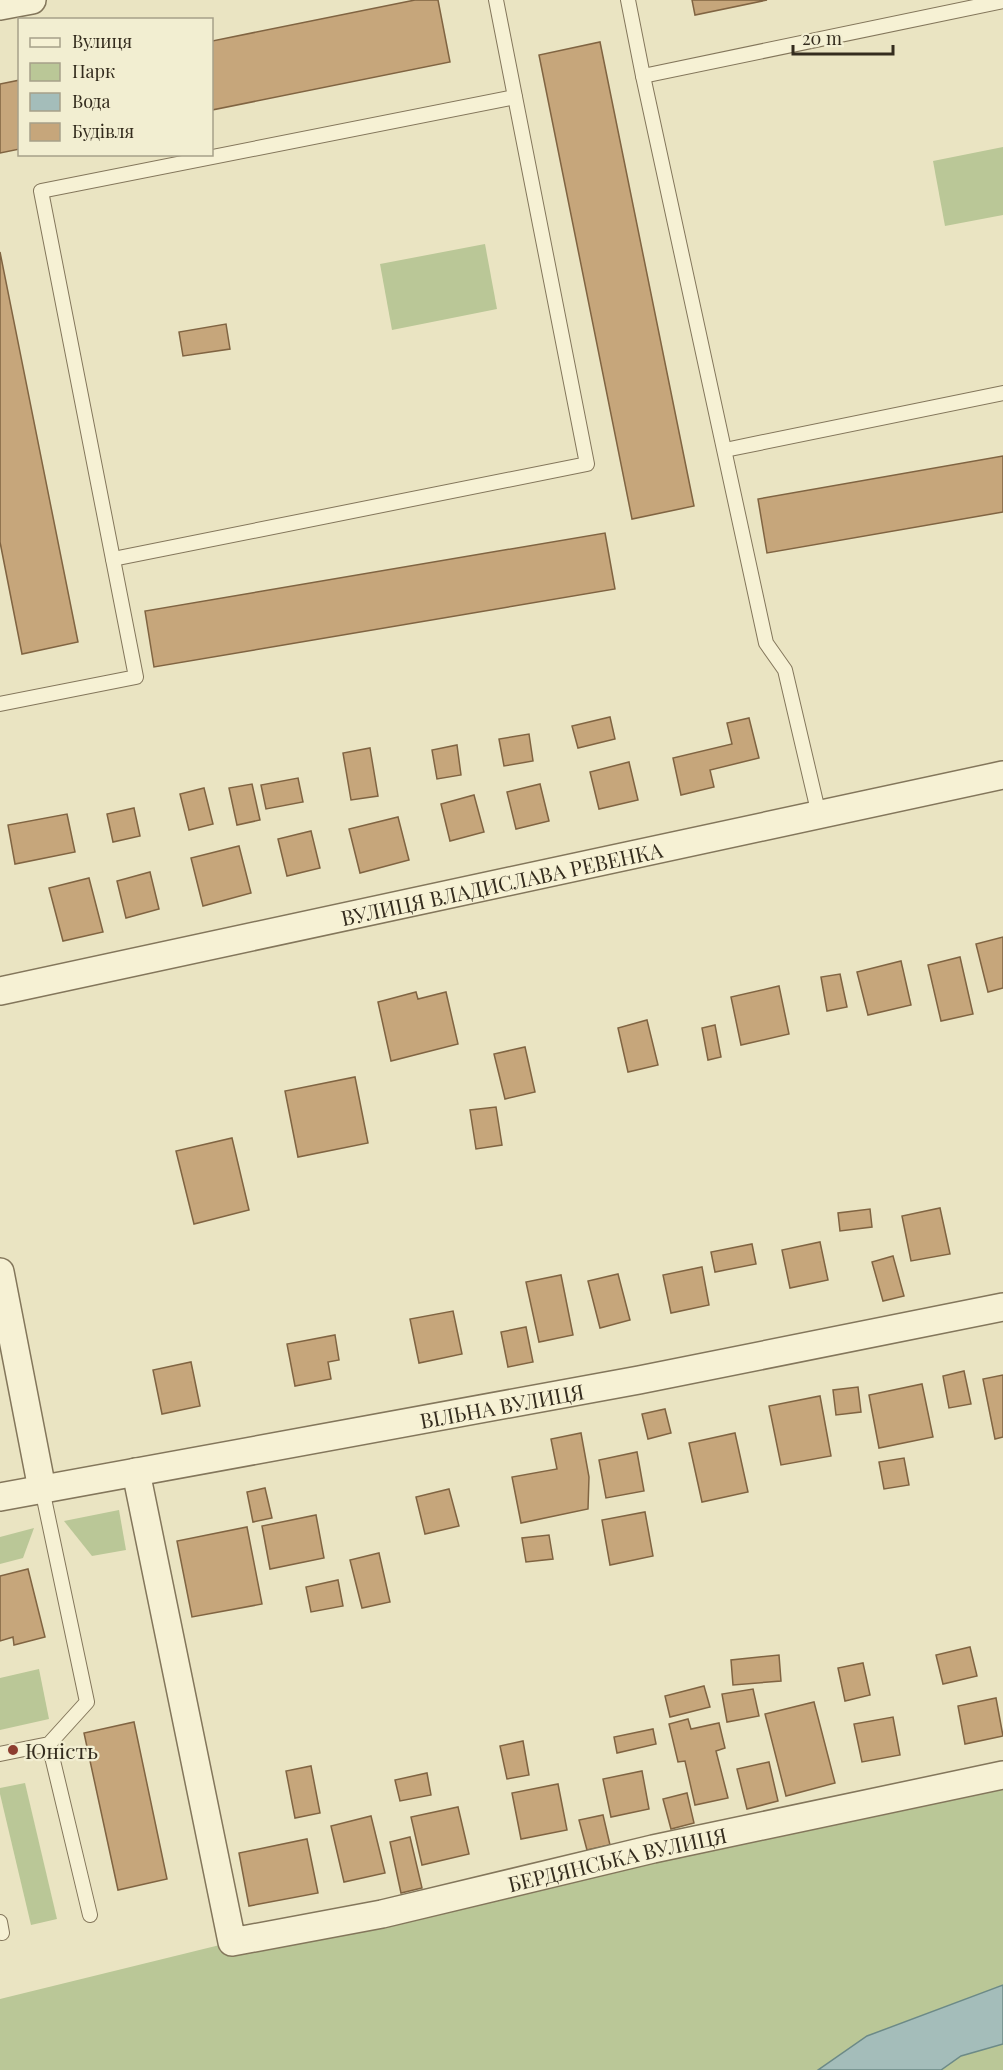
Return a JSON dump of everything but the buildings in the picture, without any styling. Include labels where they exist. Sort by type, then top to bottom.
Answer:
[{"type":"street","points":[[0,6],[32,0]]},
{"type":"street","name":"ВУЛИЦЯ ВЛАДИСЛАВА РЕВЕНКА","points":[[0,991],[1003,776]]},
{"type":"street","points":[[0,1272],[42,1488]]},
{"type":"street","name":"ВІЛЬНА ВУЛИЦЯ","points":[[0,1497],[639,1380],[1003,1307]]},
{"type":"street","name":"БЕРДЯНСЬКА ВУЛИЦЯ","points":[[136,1472],[232,1942],[382,1914],[653,1849],[1003,1774]]},
{"type":"lane","points":[[113,559],[587,464],[496,0]]},
{"type":"lane","points":[[628,0],[766,643],[785,670],[819,815]]},
{"type":"lane","points":[[643,75],[1003,1]]},
{"type":"lane","points":[[0,704],[136,677],[41,191],[515,96]]},
{"type":"lane","points":[[725,450],[1003,393]]},
{"type":"lane","points":[[0,1754],[49,1744],[87,1702],[42,1488]]},
{"type":"lane","points":[[49,1744],[90,1916]]},
{"type":"green space","points":[[1003,147],[1003,215],[945,226],[933,161]]},
{"type":"green space","points":[[485,244],[497,309],[392,330],[380,264]]},
{"type":"green space","points":[[119,1510],[126,1550],[92,1556],[64,1521]]},
{"type":"green space","points":[[34,1528],[23,1558],[0,1564],[0,1537]]},
{"type":"green space","points":[[39,1669],[49,1719],[0,1730],[0,1678]]},
{"type":"green space","points":[[1003,1775],[1003,2070],[0,2070],[0,1999],[232,1942]]},
{"type":"green space","points":[[25,1783],[57,1919],[31,1925],[0,1794],[0,1788]]},
{"type":"water","points":[[1003,1985],[1003,2044],[961,2056],[941,2070],[818,2070],[867,2036]]},
{"type":"place","name":"Юність","points":[[13,1750]]}]
